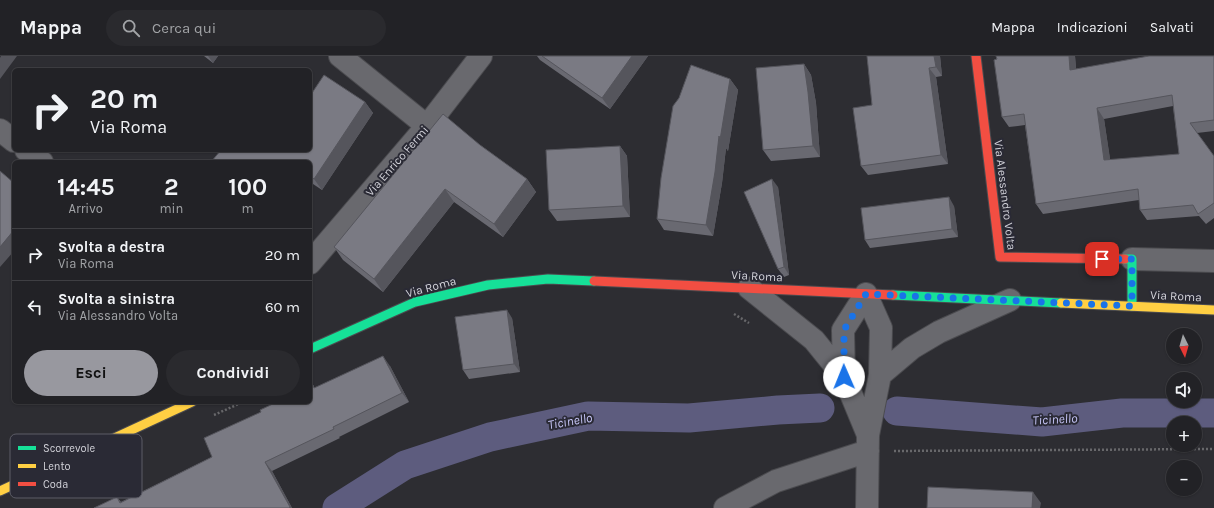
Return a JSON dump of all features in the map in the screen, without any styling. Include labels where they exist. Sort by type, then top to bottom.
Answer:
[{"type":"street","points":[[340,56],[427,126]]},
{"type":"street","name":"Via Enrico Fermi","points":[[312,261],[427,126],[481,56]]},
{"type":"street","name":"Via Alessandro Volta","points":[[976,56],[1000,257],[1132,259]]},
{"type":"street","points":[[0,130],[12,139]]},
{"type":"street","points":[[29,152],[39,160]]},
{"type":"street","points":[[1132,306],[1132,259],[1214,261]]},
{"type":"street","name":"Via Roma","points":[[312,348],[415,302],[488,285],[548,279],[1214,310]]},
{"type":"street","points":[[749,288],[814,340],[844,377],[868,443]]},
{"type":"street","points":[[844,377],[844,330],[866,294]]},
{"type":"street","points":[[866,294],[881,328],[880,375],[868,443],[867,508]]},
{"type":"street","points":[[880,375],[912,348],[939,332],[1010,300]]},
{"type":"street","points":[[123,434],[188,404]]},
{"type":"street","points":[[725,508],[776,481],[868,443]]},
{"type":"street","points":[[0,491],[10,486]]},
{"type":"path","points":[[733,314],[754,325]]},
{"type":"path","points":[[868,443],[1214,448]]},
{"type":"building","points":[[542,56],[632,56],[602,98]]},
{"type":"building","points":[[867,56],[934,56],[936,67],[929,68],[941,155],[861,166],[853,108],[872,105]]},
{"type":"building","points":[[996,56],[1069,56],[1070,70],[1149,56],[1214,56],[1214,120],[1190,123],[1214,156],[1214,203],[1198,214],[1193,205],[1140,210],[1138,189],[1036,204],[1024,114],[1002,117],[994,60],[997,59]],"holes":[[[1172,95],[1179,154],[1104,160],[1097,108]]]},
{"type":"building","points":[[804,64],[813,146],[763,150],[756,68]]},
{"type":"building","points":[[691,65],[730,79],[720,140],[719,136],[715,172],[706,225],[657,219],[661,178],[673,106],[679,98]]},
{"type":"building","points":[[324,75],[365,102],[314,179],[312,178],[312,160],[213,160],[219,152],[312,152],[312,93]]},
{"type":"building","points":[[443,114],[480,145],[527,179],[494,224],[445,189],[374,279],[334,247]]},
{"type":"building","points":[[620,146],[623,206],[549,210],[546,150]]},
{"type":"building","points":[[0,171],[12,181],[12,232],[0,247]]},
{"type":"building","points":[[772,179],[784,267],[778,269],[744,192]]},
{"type":"building","points":[[949,197],[952,229],[865,240],[861,208]]},
{"type":"building","points":[[507,310],[514,364],[463,370],[455,317]]},
{"type":"building","points":[[383,356],[402,393],[333,427],[334,429],[265,462],[290,507],[289,508],[94,508],[115,498],[118,498],[120,503],[130,498],[142,498],[142,492],[212,457],[204,438],[261,412],[260,410],[273,404],[312,404],[312,385],[314,388]]},
{"type":"building","points":[[928,487],[1033,492],[1032,508],[927,508]]},
{"type":"waterway","name":"Ticinello","points":[[337,508],[405,465],[490,437],[588,416],[689,418],[778,410],[820,408]]},
{"type":"waterway","name":"Ticinello","points":[[897,411],[1042,422],[1122,413],[1214,413]]},
{"type":"traffic: fast","points":[[1125,259],[1132,259],[1132,306]]},
{"type":"traffic: fast","points":[[312,348],[415,302],[488,285],[548,279],[594,281]]},
{"type":"traffic: fast","points":[[893,295],[1061,303]]},
{"type":"traffic: slow","points":[[1061,303],[1214,310]]},
{"type":"traffic: slow","points":[[123,434],[188,404]]},
{"type":"traffic: slow","points":[[0,491],[10,486]]},
{"type":"traffic: jam","points":[[976,56],[1000,257],[1125,259]]},
{"type":"traffic: jam","points":[[594,281],[893,295]]},
{"type":"route","points":[[844,377],[844,330],[866,294],[1132,306],[1132,259],[1102,259]]}]
